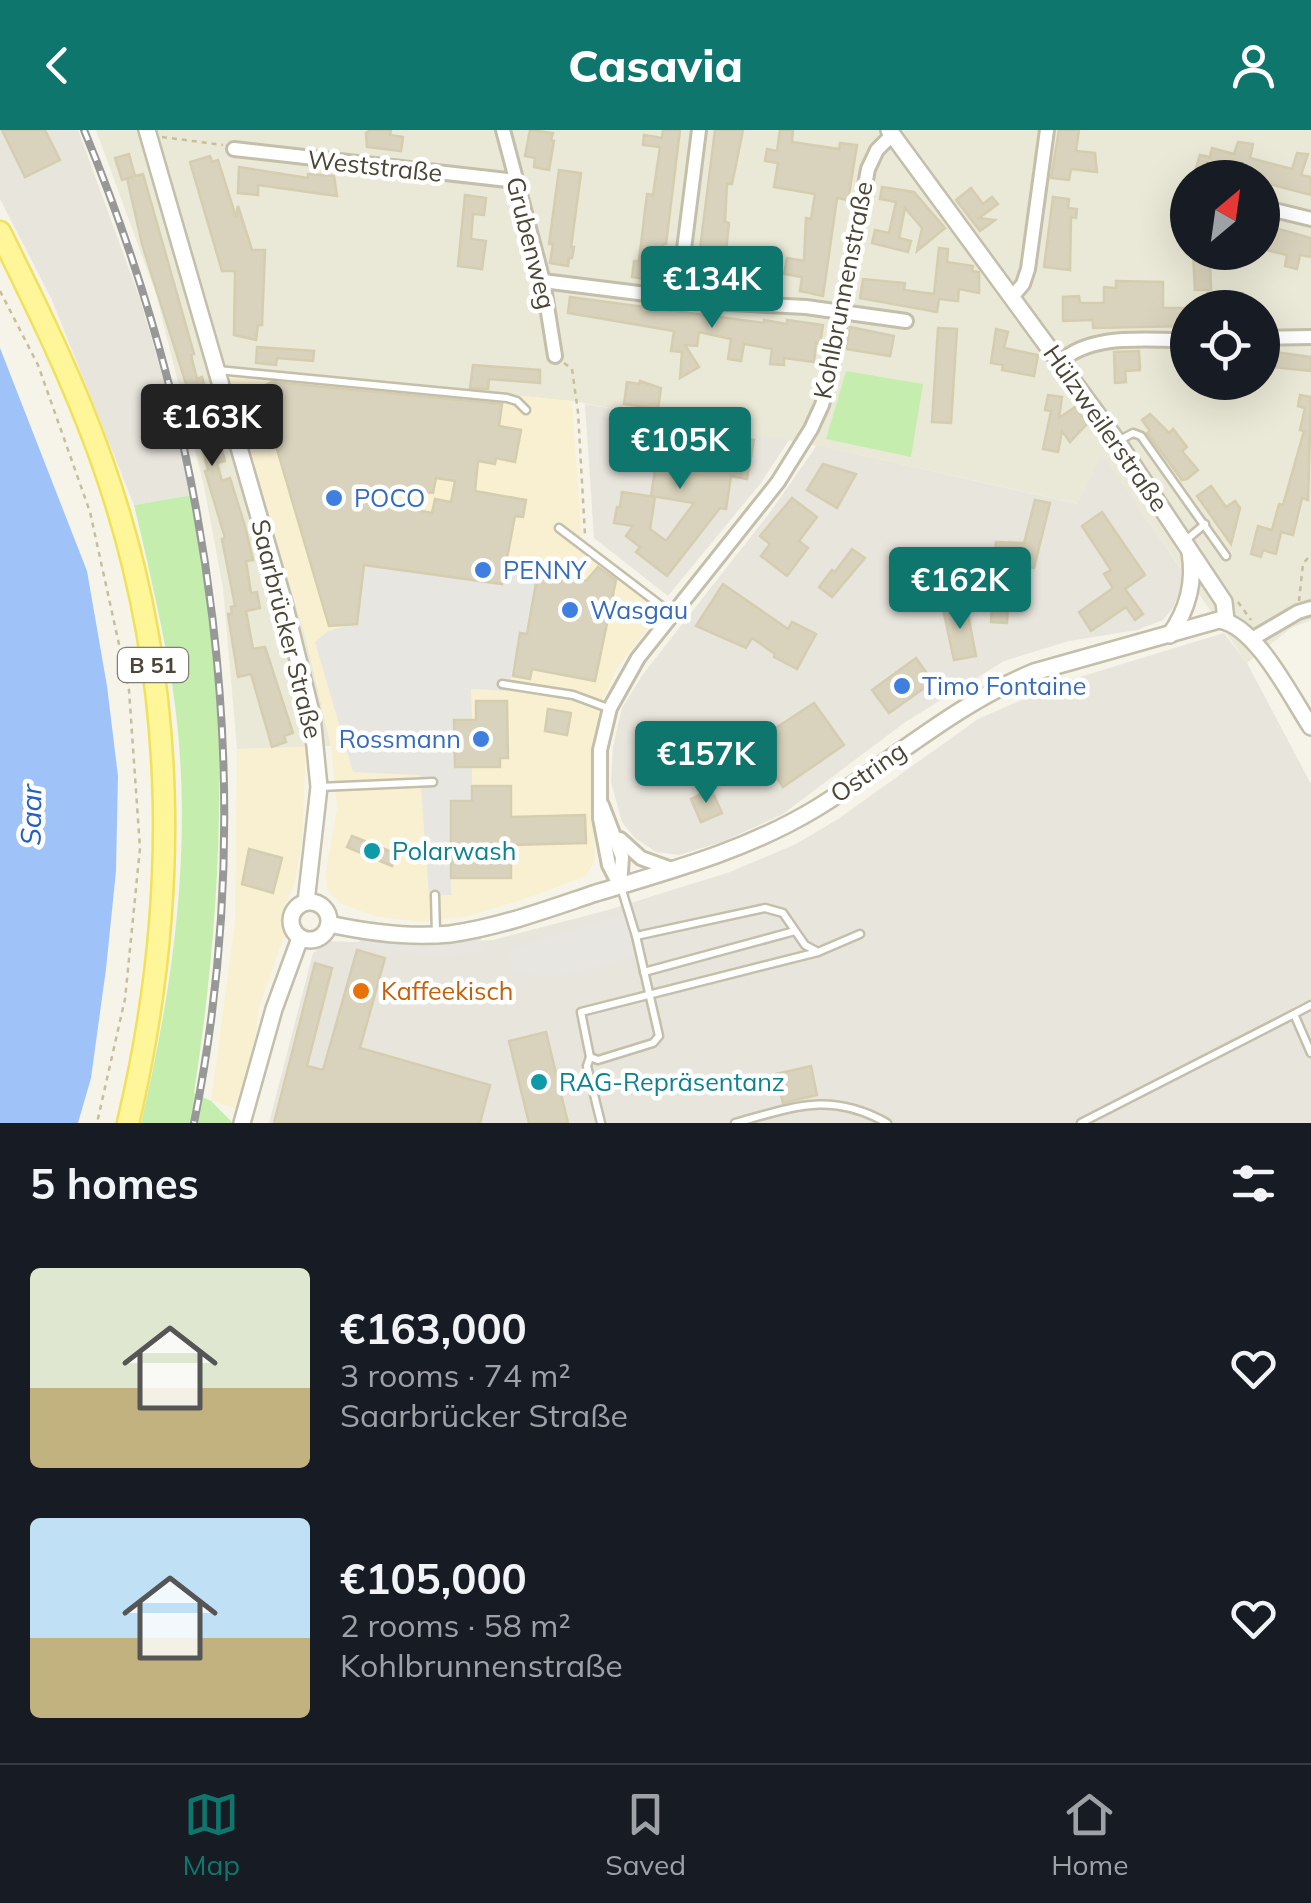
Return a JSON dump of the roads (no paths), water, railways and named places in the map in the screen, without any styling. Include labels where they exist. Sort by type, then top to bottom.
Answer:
[{"type":"main road","name":"B 51","points":[[0,232],[61,359],[105,468],[133,566],[152,659],[166,813],[164,904],[155,994],[128,1123]]},
{"type":"street","name":"Grubenweg","points":[[503,130],[543,281],[555,356]]},
{"type":"street","points":[[678,298],[700,130]]},
{"type":"street","points":[[1012,297],[1028,270],[1047,130]]},
{"type":"street","name":"Saarbrücker Straße","points":[[147,132],[306,688],[318,748],[318,787],[306,902]]},
{"type":"street","name":"Hülzweilerstraße","points":[[891,132],[1117,442],[1224,602],[1226,620],[1252,640],[1311,727]]},
{"type":"street","name":"Kohlbrunnenstraße","points":[[620,886],[607,855],[600,818],[598,772],[610,708],[632,667],[799,451],[828,386],[868,169],[891,132]]},
{"type":"street","name":"Weststraße","points":[[234,149],[516,181]]},
{"type":"street","points":[[1280,211],[1311,219]]},
{"type":"street","points":[[543,281],[906,321]]},
{"type":"street","points":[[1280,338],[1311,337]]},
{"type":"street","points":[[1060,362],[1080,347],[1095,342],[1170,340]]},
{"type":"street","points":[[1170,635],[1182,616],[1192,586],[1187,544]]},
{"type":"street","points":[[1252,640],[1304,610]]},
{"type":"street","name":"Ostring","points":[[329,924],[436,934],[514,919],[707,860],[784,827],[842,792],[944,718],[1006,684],[1034,672],[1226,620]]},
{"type":"street","name":"Kohlbrunnenstraße","points":[[602,806],[624,867],[620,886]]},
{"type":"street","name":"Kohlbrunnenstraße","points":[[615,834],[641,858],[674,870]]},
{"type":"street","points":[[306,902],[323,907],[329,924],[318,938],[300,938],[292,929],[290,917],[296,907],[306,902]]},
{"type":"street","points":[[242,1123],[300,938]]},
{"type":"lane","points":[[217,370],[507,398],[526,410]]},
{"type":"lane","points":[[1117,442],[1133,433],[1140,436],[1226,556]]},
{"type":"lane","points":[[1187,544],[1204,524]]},
{"type":"lane","points":[[558,528],[672,614]]},
{"type":"lane","points":[[502,684],[572,695],[610,708]]},
{"type":"lane","points":[[318,787],[433,782]]},
{"type":"lane","points":[[590,1058],[598,1060],[653,1044],[659,1036],[620,886]]},
{"type":"lane","points":[[435,895],[436,934]]},
{"type":"lane","points":[[636,936],[765,908],[783,913],[804,945],[818,952]]},
{"type":"lane","points":[[644,972],[796,931]]},
{"type":"lane","points":[[601,1123],[587,1066],[590,1058],[581,1012],[818,952],[860,934]]},
{"type":"lane","points":[[1080,1123],[1311,1004]]},
{"type":"lane","points":[[1294,1014],[1311,1053]]},
{"type":"lane","points":[[735,1123],[793,1107],[834,1102],[888,1123]]},
{"type":"water","name":"Saar","points":[[0,348],[87,571],[118,776],[116,871],[106,969],[91,1078],[78,1123],[0,1123]]},
{"type":"railway","points":[[84,130],[129,249],[165,370],[193,493],[213,619],[223,745],[223,871],[214,998],[194,1123]]},
{"type":"place","name":"POCO","points":[[334,498]]},
{"type":"place","name":"PENNY","points":[[483,570]]},
{"type":"place","name":"Wasgau","points":[[570,610]]},
{"type":"place","name":"Timo Fontaine","points":[[902,686]]},
{"type":"place","name":"Rossmann","points":[[481,739]]},
{"type":"place","name":"Polarwash","points":[[372,851]]},
{"type":"place","name":"Kaffeekisch","points":[[361,991]]},
{"type":"place","name":"RAG-Repräsentanz","points":[[539,1082]]}]
